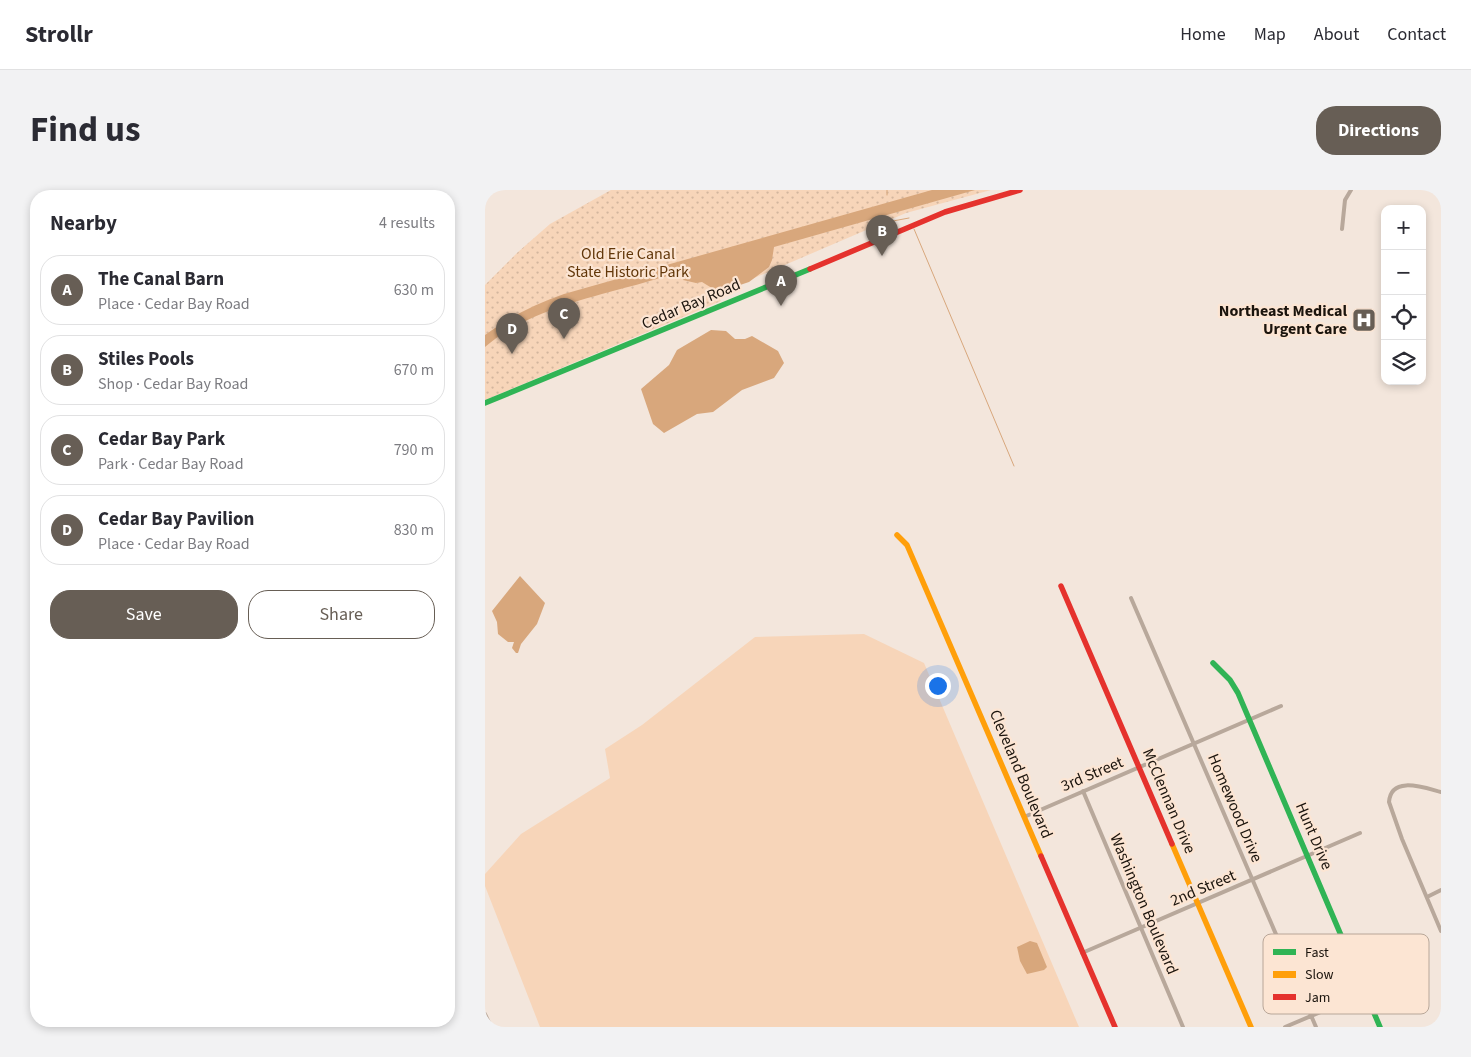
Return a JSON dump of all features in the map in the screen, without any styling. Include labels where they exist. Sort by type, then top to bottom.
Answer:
[{"type":"street","name":"Cedar Bay Road","points":[[485,403],[917,223],[945,212],[1020,190]]},
{"type":"street","points":[[1342,229],[1345,200],[1351,190]]},
{"type":"street","name":"Cleveland Boulevard","points":[[897,535],[907,545],[1115,1027]]},
{"type":"street","name":"McClennan Drive","points":[[1061,586],[1251,1027]]},
{"type":"street","name":"Homewood Drive","points":[[1131,598],[1275,934]]},
{"type":"street","name":"Hunt Drive","points":[[1213,663],[1231,680],[1340,934]]},
{"type":"street","name":"3rd Street","points":[[1024,817],[1281,706]]},
{"type":"street","points":[[1441,792],[1405,784],[1393,790],[1389,798],[1393,813],[1441,931]]},
{"type":"street","name":"Washington Boulevard","points":[[1083,791],[1183,1027]]},
{"type":"street","name":"2nd Street","points":[[1082,953],[1360,833]]},
{"type":"street","points":[[1427,897],[1441,890]]},
{"type":"street","points":[[485,1014],[491,1027]]},
{"type":"street","points":[[1285,1027],[1316,1014]]},
{"type":"street","name":"Hunt Drive","points":[[1374,1014],[1380,1027]]},
{"type":"street","name":"Homewood Drive","points":[[1311,1016],[1315,1027]]},
{"type":"green space","name":"Old Erie Canal State Historic Park","points":[[611,190],[991,190],[906,213],[717,294],[721,301],[485,400],[485,285],[550,224]]},
{"type":"green space","points":[[864,634],[924,663],[1079,1027],[540,1027],[485,886],[485,874],[521,834],[610,778],[605,749],[642,725],[755,637]]},
{"type":"shaded area","points":[[932,190],[975,190],[774,247],[769,267],[749,282],[731,288],[715,290],[702,282],[696,283],[683,280],[681,275],[676,274],[550,310],[516,326],[485,347],[485,335],[494,328],[543,302],[564,294]]},
{"type":"shaded area","points":[[711,330],[726,331],[735,339],[745,339],[752,336],[778,351],[784,363],[774,378],[742,390],[713,412],[697,414],[664,433],[653,424],[641,389],[669,365],[677,350]]},
{"type":"shaded area","points":[[520,576],[545,603],[537,624],[521,644],[518,653],[516,653],[512,648],[514,642],[508,642],[498,634],[497,622],[492,611]]},
{"type":"shaded area","points":[[1030,941],[1037,943],[1047,967],[1044,970],[1027,974],[1020,961],[1017,947]]},
{"type":"waterway","points":[[887,190],[887,195]]},
{"type":"waterway","points":[[893,221],[909,218]]},
{"type":"waterway","points":[[914,229],[1014,466]]},
{"type":"traffic: fast","points":[[485,403],[810,269]]},
{"type":"traffic: fast","points":[[1213,663],[1230,680],[1238,693],[1340,934]]},
{"type":"traffic: fast","points":[[1374,1014],[1380,1027]]},
{"type":"traffic: slow","points":[[897,535],[907,545],[1041,856]]},
{"type":"traffic: slow","points":[[1172,844],[1251,1027]]},
{"type":"traffic: jam","points":[[810,269],[945,212],[1020,190]]},
{"type":"traffic: jam","points":[[1061,586],[1172,844]]},
{"type":"traffic: jam","points":[[1041,856],[1115,1027]]},
{"type":"place","name":"Stiles Pools","points":[[882,256]]},
{"type":"place","name":"The Canal Barn","points":[[781,306]]},
{"type":"place","name":"Northeast Medical Urgent Care","points":[[1364,320]]},
{"type":"place","name":"Cedar Bay Park","points":[[564,339]]},
{"type":"place","name":"Cedar Bay Pavilion","points":[[512,354]]}]
